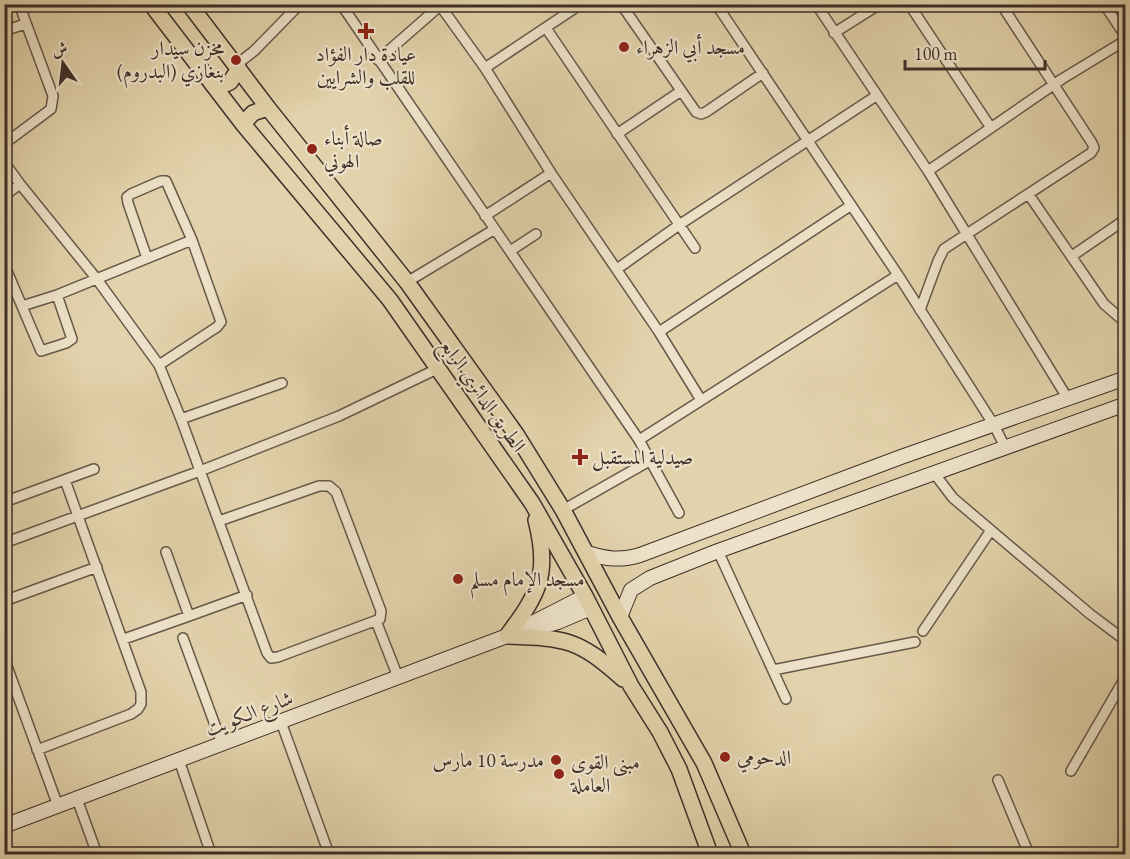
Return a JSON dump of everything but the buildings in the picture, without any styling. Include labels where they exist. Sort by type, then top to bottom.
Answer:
[{"type":"main road","name":"الطريق الدائري الرابع","points":[[151,4],[243,124],[390,300],[532,502],[588,602],[631,686],[680,769],[710,855]]},
{"type":"main road","name":"الطريق الدائري الرابع","points":[[189,4],[268,108],[407,282],[516,435],[563,510],[620,616],[704,763],[743,855]]},
{"type":"main road","points":[[216,88],[230,82],[237,67]]},
{"type":"main road","points":[[243,124],[253,113],[268,108]]},
{"type":"main road","points":[[587,553],[617,560],[640,555],[901,457],[1125,378]]},
{"type":"main road","points":[[620,616],[631,590],[639,584],[718,551],[1125,404]]},
{"type":"main road","points":[[507,636],[536,593],[542,571],[542,547],[532,502]]},
{"type":"main road","name":"شارع الكويت","points":[[4,826],[507,636],[588,602]]},
{"type":"main road","points":[[507,636],[543,637],[575,643],[593,653],[631,686]]},
{"type":"street","points":[[4,144],[52,106],[52,96],[19,4]]},
{"type":"street","points":[[237,67],[300,4]]},
{"type":"street","points":[[341,4],[639,440],[680,513]]},
{"type":"street","points":[[485,68],[581,4]]},
{"type":"street","points":[[621,4],[696,112],[701,114],[763,73]]},
{"type":"street","points":[[716,4],[898,275],[994,425],[1005,447]]},
{"type":"street","points":[[816,4],[928,171],[1068,399]]},
{"type":"street","points":[[834,33],[880,4]]},
{"type":"street","points":[[909,4],[991,128]]},
{"type":"street","points":[[920,310],[940,254],[1091,153],[1094,148],[1001,4]]},
{"type":"street","points":[[928,171],[1054,84],[1125,39],[1104,4]]},
{"type":"street","points":[[378,60],[441,5],[485,68],[551,173],[617,268],[701,400]]},
{"type":"street","points":[[4,31],[25,24]]},
{"type":"street","points":[[546,28],[695,248]]},
{"type":"street","points":[[617,134],[681,91]]},
{"type":"street","points":[[617,268],[876,96]]},
{"type":"street","points":[[4,162],[96,278],[159,365],[267,653],[271,658],[380,619],[381,611],[333,488],[319,486],[219,521]]},
{"type":"street","points":[[485,216],[551,173]]},
{"type":"street","points":[[147,258],[127,200],[131,194],[164,181],[168,184],[192,240],[221,322],[217,327],[159,365]]},
{"type":"street","points":[[4,196],[20,184]]},
{"type":"street","points":[[1029,195],[1104,304],[1125,323]]},
{"type":"street","points":[[659,332],[850,206]]},
{"type":"street","points":[[1072,256],[1125,219]]},
{"type":"street","points":[[407,282],[495,229]]},
{"type":"street","points":[[510,251],[536,234]]},
{"type":"street","points":[[22,306],[57,295],[192,240]]},
{"type":"street","points":[[4,264],[41,351],[66,344],[72,339],[57,295]]},
{"type":"street","points":[[639,440],[898,275]]},
{"type":"street","points":[[4,543],[200,471],[339,416],[439,368]]},
{"type":"street","points":[[181,419],[282,383]]},
{"type":"street","points":[[563,510],[651,460]]},
{"type":"street","points":[[4,502],[94,470]]},
{"type":"street","points":[[934,473],[953,498],[1125,641]]},
{"type":"street","points":[[37,750],[138,709],[141,704],[141,692],[124,639],[65,480]]},
{"type":"street","points":[[923,631],[991,530]]},
{"type":"street","points":[[718,551],[786,699]]},
{"type":"street","points":[[166,552],[189,616]]},
{"type":"street","points":[[4,601],[97,567]]},
{"type":"street","points":[[124,639],[247,595]]},
{"type":"street","points":[[376,621],[398,677]]},
{"type":"street","points":[[183,638],[222,744]]},
{"type":"street","points":[[773,670],[915,642]]},
{"type":"street","points":[[4,658],[58,806]]},
{"type":"street","points":[[1071,771],[1125,676]]},
{"type":"street","points":[[281,722],[329,855]]},
{"type":"street","points":[[179,760],[212,855]]},
{"type":"street","points":[[998,780],[1029,855]]},
{"type":"street","points":[[77,799],[97,855]]},
{"type":"place","name":"عيادة دار الفؤاد للقلب والشرايين","points":[[366,31]]},
{"type":"place","name":"مسجد أبي الزهراء","points":[[624,47]]},
{"type":"place","name":"مخزن سيدار بنغازي (البدروم)","points":[[236,60]]},
{"type":"place","name":"صالة أبناء الهوني","points":[[312,149]]},
{"type":"place","name":"صيدلية المستقبل","points":[[580,457]]},
{"type":"place","name":"مسجد الإمام مسلم","points":[[458,579]]},
{"type":"place","name":"الدحومي","points":[[725,757]]},
{"type":"place","name":"مدرسة 10 مارس","points":[[556,760]]},
{"type":"place","name":"مبنى القوى العاملة","points":[[559,774]]}]
